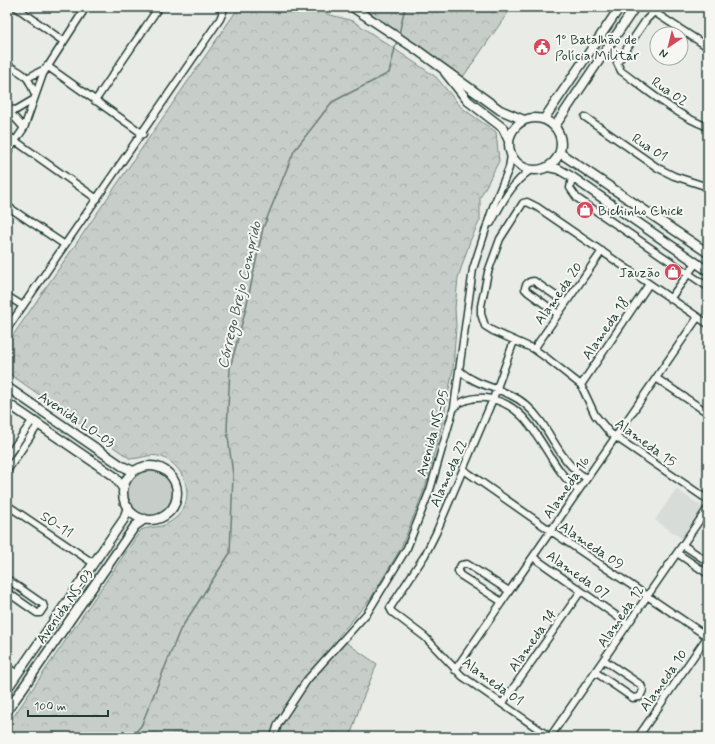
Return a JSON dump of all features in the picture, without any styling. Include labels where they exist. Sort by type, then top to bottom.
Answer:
[{"type":"street","points":[[16,7],[63,41]]},
{"type":"street","points":[[7,153],[24,128],[46,67],[86,7]]},
{"type":"street","points":[[95,101],[158,7]]},
{"type":"street","points":[[7,329],[143,134],[220,20],[223,12],[219,7]]},
{"type":"street","points":[[351,7],[417,50],[444,71],[506,114],[524,120]]},
{"type":"street","points":[[544,119],[620,7]]},
{"type":"street","points":[[555,126],[635,7]]},
{"type":"street","name":"Rua 02","points":[[708,47],[654,12],[646,20],[618,62],[619,69],[682,114],[708,127]]},
{"type":"street","points":[[7,65],[23,74],[30,81],[34,97]]},
{"type":"street","points":[[46,67],[143,134]]},
{"type":"street","points":[[27,78],[46,67]]},
{"type":"street","points":[[444,71],[464,97],[503,128],[509,141],[511,155],[523,167],[531,170],[540,170],[548,167],[555,161],[560,153],[562,140],[555,126],[544,119],[534,117],[524,120],[514,128],[509,141]]},
{"type":"street","points":[[7,109],[16,110],[34,97]]},
{"type":"street","points":[[7,109],[24,128]]},
{"type":"street","name":"Rua 01","points":[[585,117],[658,168],[682,179],[708,187]]},
{"type":"street","points":[[7,135],[97,199]]},
{"type":"street","points":[[560,153],[708,253]]},
{"type":"street","name":"Avenida NS-05","points":[[274,737],[278,724],[307,680],[356,627],[380,594],[407,548],[430,490],[454,407],[473,269],[493,207],[509,168],[511,155]]},
{"type":"street","points":[[548,167],[558,169],[572,177],[708,271]]},
{"type":"street","name":"Avenida NS-05","points":[[487,229],[517,182],[524,174],[531,170]]},
{"type":"street","points":[[572,177],[570,188],[577,198],[708,287]]},
{"type":"street","name":"Alameda 15","points":[[602,251],[532,204],[523,203],[500,240],[488,272],[481,306],[482,318],[485,326],[493,332],[534,349],[581,385],[595,414],[615,437],[708,500]]},
{"type":"street","points":[[7,206],[65,245]]},
{"type":"street","points":[[602,251],[708,324]]},
{"type":"street","name":"Alameda 20","points":[[534,349],[602,251]]},
{"type":"street","points":[[670,299],[696,263]]},
{"type":"street","points":[[558,314],[528,292],[526,285],[534,280],[566,303]]},
{"type":"street","name":"Alameda 18","points":[[581,385],[649,284]]},
{"type":"street","points":[[7,296],[23,306]]},
{"type":"street","name":"Alameda 16","points":[[455,670],[698,317]]},
{"type":"street","name":"Alameda 22","points":[[390,608],[429,547],[464,470],[493,399],[514,341]]},
{"type":"street","points":[[460,371],[477,381],[497,388],[526,405],[545,428],[566,462],[574,470],[586,478]]},
{"type":"street","points":[[656,378],[708,413]]},
{"type":"street","name":"Avenida LO-03","points":[[7,387],[122,466],[133,471]]},
{"type":"street","points":[[454,407],[466,400],[483,398],[493,399],[511,406],[524,417],[563,476],[578,490]]},
{"type":"street","name":"Avenida LO-03","points":[[7,403],[114,476],[124,488]]},
{"type":"street","points":[[7,457],[35,423]]},
{"type":"street","points":[[7,471],[35,423]]},
{"type":"street","points":[[143,466],[157,467],[169,474],[176,486],[177,497],[171,510],[159,518],[145,519],[135,515],[128,507],[124,497],[126,480],[133,471],[143,466]]},
{"type":"street","name":"Alameda 09","points":[[464,470],[647,597],[708,637]]},
{"type":"street","name":"SO-11","points":[[7,505],[93,563]]},
{"type":"street","name":"Avenida NS-03","points":[[7,689],[124,519],[128,507]]},
{"type":"street","name":"Alameda 12","points":[[550,737],[708,508]]},
{"type":"street","name":"Avenida NS-03","points":[[7,711],[135,526],[145,519]]},
{"type":"street","points":[[683,545],[708,562]]},
{"type":"street","points":[[677,554],[708,574]]},
{"type":"street","name":"Alameda 07","points":[[533,557],[628,624]]},
{"type":"street","points":[[502,602],[458,574],[461,564],[467,564],[510,591]]},
{"type":"street","points":[[7,579],[43,604],[44,607],[40,612],[36,613],[7,592]]},
{"type":"street","name":"Alameda 14","points":[[502,704],[581,591]]},
{"type":"street","name":"Alameda 01","points":[[390,608],[392,612],[425,637],[455,670],[472,684],[550,737]]},
{"type":"street","name":"Alameda 10","points":[[638,737],[708,637]]},
{"type":"street","points":[[595,672],[633,698],[640,697],[643,690],[642,685],[604,660]]},
{"type":"street","points":[[7,667],[17,674]]},
{"type":"shaded area","points":[[676,489],[706,509],[684,540],[655,520]]},
{"type":"green space","points":[[239,7],[313,7],[327,14],[353,21],[436,77],[462,108],[496,132],[499,161],[480,198],[480,220],[470,241],[458,278],[455,308],[456,327],[453,369],[443,421],[425,488],[401,548],[371,598],[338,637],[377,664],[361,703],[350,737],[7,737],[7,726],[141,530],[164,525],[173,520],[185,505],[187,495],[183,477],[171,462],[162,457],[152,455],[132,459],[129,458],[7,372],[7,344]]},
{"type":"green space","points":[[346,7],[512,7],[458,84]]},
{"type":"green space","points":[[145,470],[155,470],[163,474],[169,480],[173,488],[173,498],[169,506],[163,512],[155,516],[145,516],[137,512],[131,506],[127,498],[127,488],[131,480],[137,474]]},
{"type":"waterway","name":"Córrego Brejo Comprido","points":[[399,34],[405,7]]},
{"type":"waterway","name":"Córrego Brejo Comprido","points":[[131,737],[141,726],[180,630],[230,553],[233,475],[227,429],[230,368],[246,308],[263,228],[294,151],[332,102],[389,73],[397,40]]},
{"type":"place","name":"1º Batalhão de Polícia Militar","points":[[542,47]]},
{"type":"place","name":"Bichinho Chick","points":[[585,210]]},
{"type":"place","name":"Jauzão","points":[[673,272]]}]
